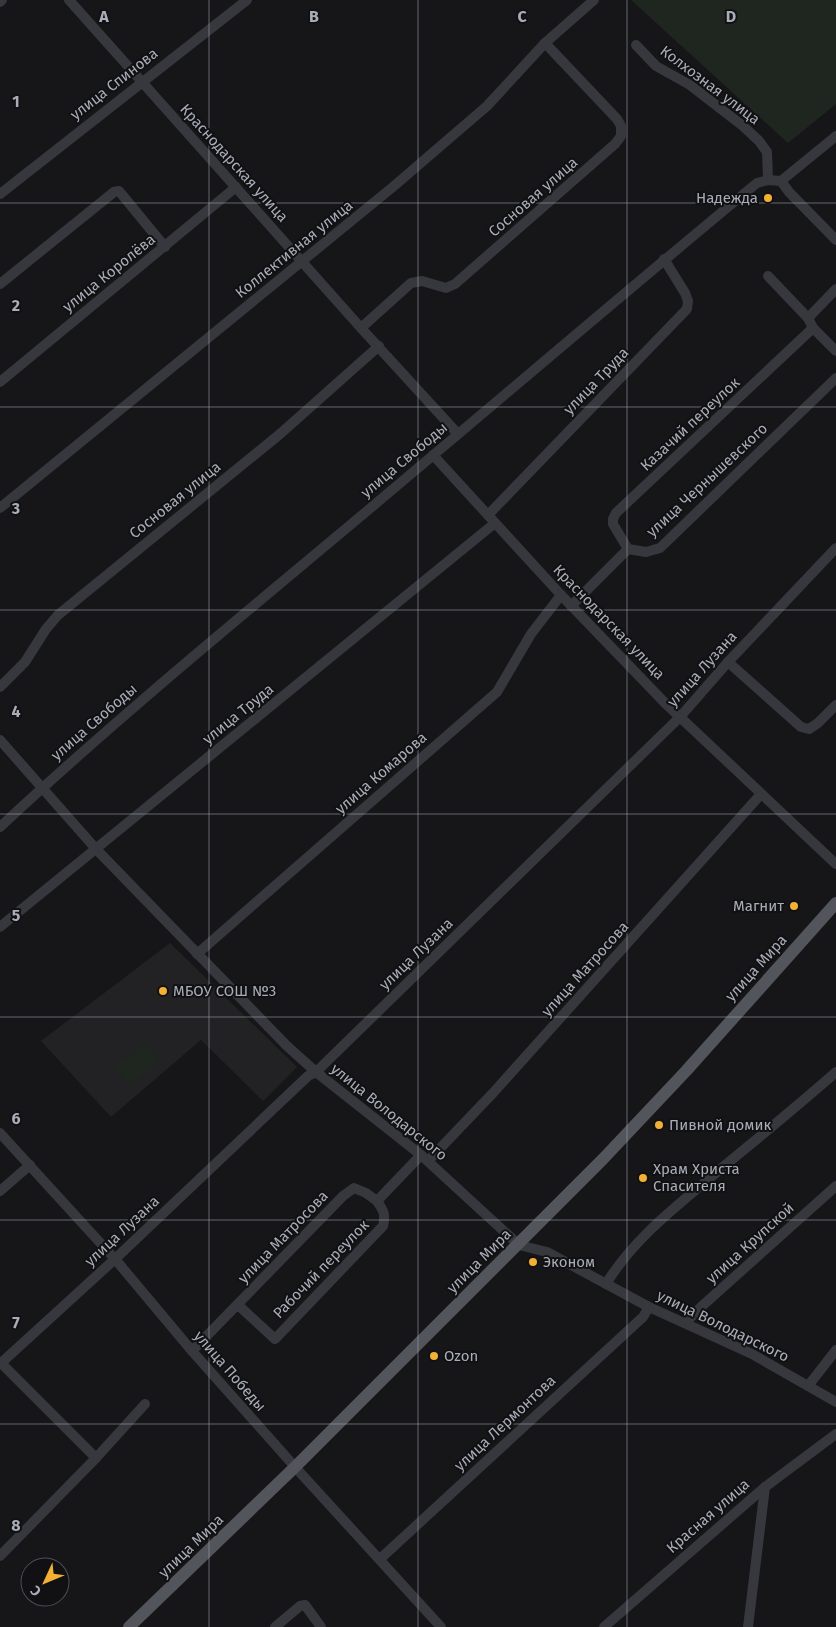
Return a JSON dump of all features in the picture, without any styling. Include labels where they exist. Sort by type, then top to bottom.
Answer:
[{"type":"main road","name":"улица Мира","points":[[129,1627],[295,1467],[603,1159],[686,1071],[836,903]]},
{"type":"street","name":"Краснодарская улица","points":[[69,0],[458,434]]},
{"type":"street","name":"улица Спинова","points":[[0,194],[247,0]]},
{"type":"street","name":"Коллективная улица","points":[[0,508],[394,186],[487,106],[545,43],[589,2]]},
{"type":"street","name":"Сосновая улица","points":[[361,328],[411,284],[422,280],[446,288],[455,284],[607,151],[621,136],[621,126],[617,120],[545,43]]},
{"type":"street","name":"Колхозная улица","points":[[636,45],[656,66],[686,82],[743,126],[759,141],[767,152],[768,180]]},
{"type":"street","points":[[768,180],[781,181],[836,136]]},
{"type":"street","name":"улица Свободы","points":[[0,827],[42,787],[140,701],[433,456],[664,259],[757,183],[768,180]]},
{"type":"street","points":[[781,181],[789,192],[836,239]]},
{"type":"street","name":"улица Королёва","points":[[0,382],[236,187]]},
{"type":"street","points":[[0,284],[114,192],[119,191],[165,246]]},
{"type":"street","name":"улица Труда","points":[[488,515],[687,309],[688,300],[685,293],[664,259]]},
{"type":"street","points":[[768,276],[808,318],[813,328],[836,351]]},
{"type":"street","points":[[808,318],[836,289]]},
{"type":"street","name":"Казачий переулок","points":[[628,549],[613,524],[616,514],[813,328]]},
{"type":"street","name":"Сосновая улица","points":[[0,686],[25,662],[46,629],[58,615],[280,434],[379,346]]},
{"type":"street","name":"улица Чернышевского","points":[[628,549],[646,552],[660,548],[836,378]]},
{"type":"street","name":"Краснодарская улица","points":[[433,456],[571,606],[680,717],[836,864]]},
{"type":"street","name":"улица Труда","points":[[0,927],[495,523]]},
{"type":"street","name":"улица Лузана","points":[[1,1363],[308,1076],[316,1072],[680,717],[728,662],[836,548]]},
{"type":"street","points":[[571,606],[628,549]]},
{"type":"street","name":"улица Комарова","points":[[197,954],[497,692],[531,634],[561,595]]},
{"type":"street","points":[[728,662],[800,727],[808,729],[818,723],[836,705]]},
{"type":"street","name":"улица Володарского","points":[[0,740],[96,849],[287,1046],[316,1072],[424,1158],[519,1245],[547,1252],[649,1307],[752,1354],[836,1402]]},
{"type":"street","name":"улица Матросова","points":[[192,1351],[343,1196],[354,1188],[366,1193],[377,1201],[506,1079],[761,794]]},
{"type":"street","points":[[606,1284],[613,1272],[651,1227],[836,1072]]},
{"type":"street","name":"улица Победы","points":[[0,1133],[115,1258],[192,1351],[439,1626]]},
{"type":"street","points":[[0,1191],[30,1165]]},
{"type":"street","name":"улица Крупской","points":[[685,1324],[701,1307],[836,1186]]},
{"type":"street","name":"Рабочий переулок","points":[[238,1305],[275,1339],[383,1226],[386,1217],[377,1201]]},
{"type":"street","name":"улица Лермонтова","points":[[380,1559],[643,1317],[649,1307]]},
{"type":"street","points":[[808,1386],[836,1350]]},
{"type":"street","points":[[1,1363],[96,1458]]},
{"type":"street","points":[[0,1556],[96,1458],[144,1404]]},
{"type":"street","name":"Красная улица","points":[[604,1627],[765,1487],[836,1434]]},
{"type":"street","points":[[748,1627],[765,1487]]},
{"type":"street","points":[[275,1627],[300,1606],[305,1606],[321,1627]]},
{"type":"shaded area","points":[[631,0],[836,0],[836,104],[788,143]]},
{"type":"shaded area","name":"МБОУ СОШ №3","points":[[170,943],[297,1067],[263,1101],[201,1040],[111,1117],[41,1041]]},
{"type":"shaded area","points":[[146,1042],[160,1061],[131,1085],[115,1066]]},
{"type":"place","name":"Надежда","points":[[768,198]]},
{"type":"place","name":"Магнит","points":[[794,906]]},
{"type":"place","name":"МБОУ СОШ №3","points":[[163,991]]},
{"type":"place","name":"Пивной домик","points":[[659,1125]]},
{"type":"place","name":"Храм Христа Спасителя","points":[[643,1178]]},
{"type":"place","name":"Эконом","points":[[533,1262]]},
{"type":"place","name":"Ozon","points":[[434,1356]]}]
